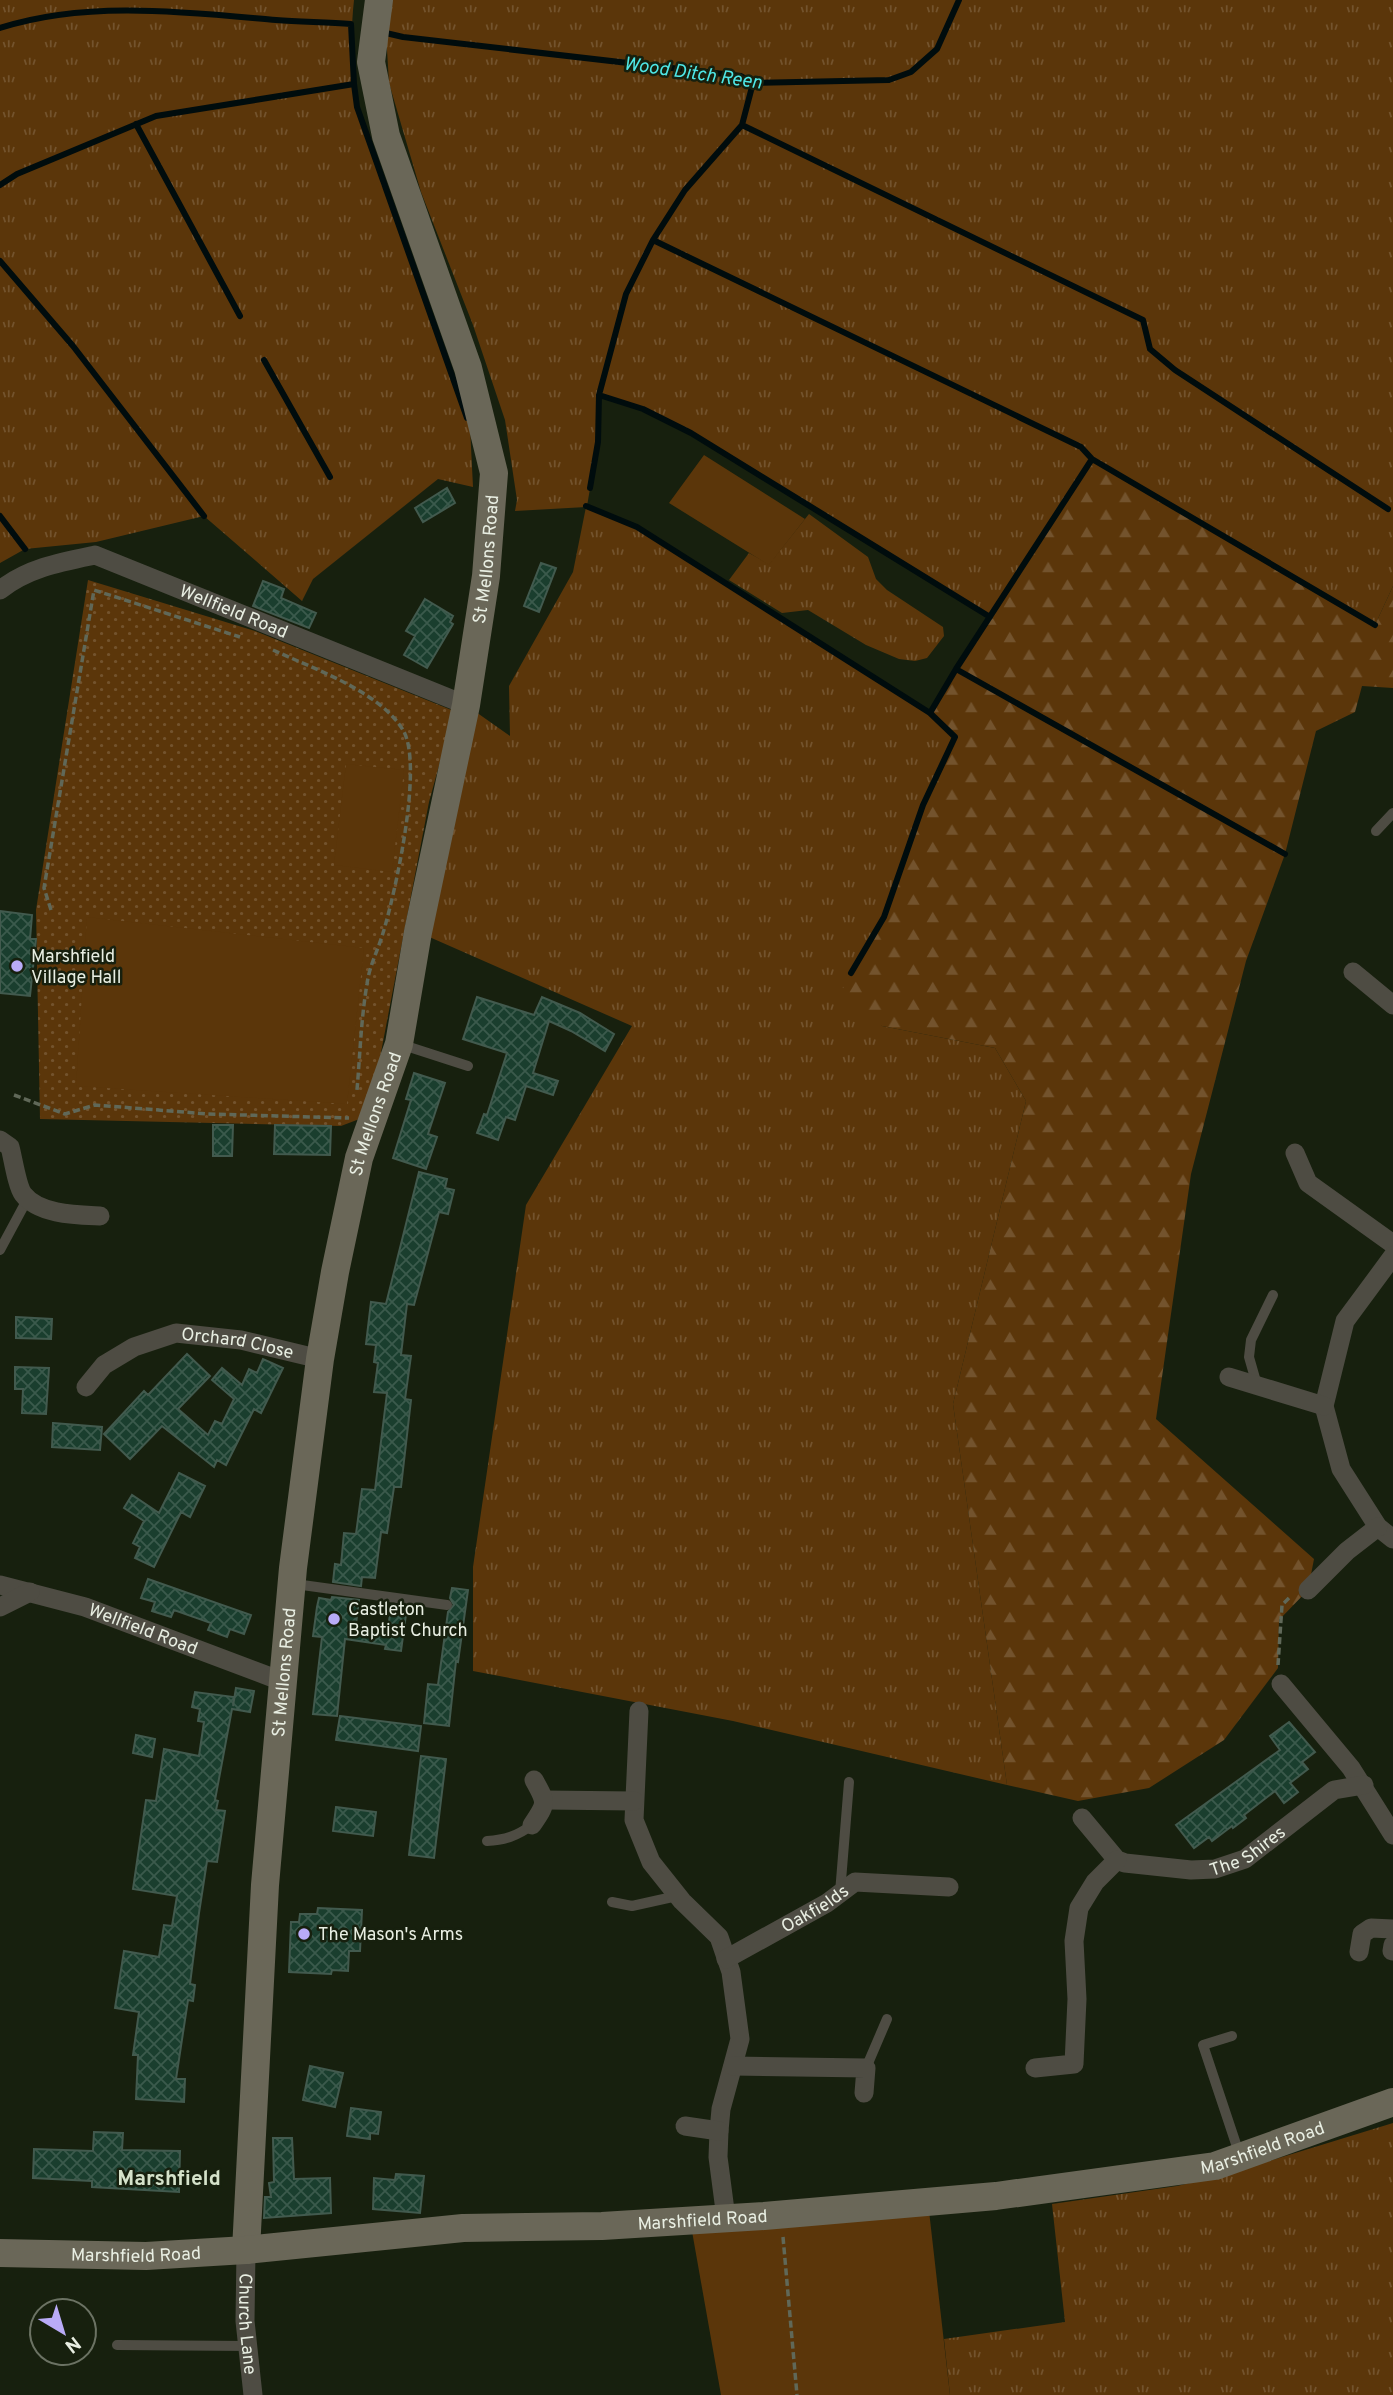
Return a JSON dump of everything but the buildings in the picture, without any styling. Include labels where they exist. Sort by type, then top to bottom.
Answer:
[{"type":"street","name":"St Mellons Road","points":[[246,2250],[265,1885],[292,1584],[320,1359],[359,1158],[399,1044],[418,932],[466,705],[486,576],[494,473],[468,368],[386,136],[371,62],[379,0]]},
{"type":"street","name":"Wellfield Road","points":[[0,590],[13,579],[33,570],[94,555],[466,705]]},
{"type":"street","points":[[1353,972],[1393,1005]]},
{"type":"street","points":[[0,1140],[10,1147],[23,1194],[28,1198],[40,1206],[62,1214],[100,1216]]},
{"type":"street","points":[[1295,1153],[1308,1183],[1393,1244]]},
{"type":"street","points":[[1308,1590],[1347,1551],[1385,1533],[1341,1469],[1324,1406],[1345,1321],[1393,1256]]},
{"type":"street","name":"Orchard Close","points":[[86,1387],[104,1365],[134,1347],[176,1334],[241,1340],[320,1359]]},
{"type":"street","points":[[1229,1377],[1324,1406]]},
{"type":"street","name":"Wellfield Road","points":[[0,1585],[97,1612],[284,1682]]},
{"type":"street","points":[[0,1607],[30,1592]]},
{"type":"street","points":[[1281,1684],[1364,1785],[1393,1835]]},
{"type":"street","points":[[639,1711],[634,1820],[651,1862],[677,1895],[719,1937],[731,1972],[740,2039],[721,2109],[719,2132],[718,2157],[726,2218]]},
{"type":"street","points":[[532,1825],[544,1807],[545,1800],[534,1780]]},
{"type":"street","name":"The Shires","points":[[1117,1860],[1157,1867],[1215,1869],[1245,1859],[1334,1790],[1364,1785]]},
{"type":"street","points":[[545,1800],[634,1801]]},
{"type":"street","points":[[1035,2068],[1074,2064],[1077,1999],[1074,1941],[1079,1908],[1095,1882],[1117,1860],[1082,1818]]},
{"type":"street","name":"Oakfields","points":[[726,1959],[827,1903],[855,1882],[949,1887]]},
{"type":"street","points":[[1359,1952],[1362,1934],[1371,1928],[1393,1929]]},
{"type":"street","points":[[733,2066],[866,2068],[864,2093]]},
{"type":"street","name":"Marshfield Road","points":[[0,2253],[146,2256],[246,2250],[463,2228],[602,2226],[996,2196],[1215,2166],[1393,2102]]},
{"type":"street","points":[[685,2126],[719,2132]]},
{"type":"street","name":"Church Lane","points":[[246,2250],[245,2321],[253,2395]]},
{"type":"lane","points":[[1376,831],[1393,813]]},
{"type":"lane","points":[[399,1044],[468,1066]]},
{"type":"lane","points":[[0,1250],[28,1198]]},
{"type":"lane","points":[[1257,1385],[1249,1357],[1251,1340],[1273,1295]]},
{"type":"lane","points":[[292,1584],[447,1605]]},
{"type":"lane","points":[[840,1893],[849,1782]]},
{"type":"lane","points":[[487,1842],[507,1840],[532,1825]]},
{"type":"lane","points":[[612,1902],[632,1906],[677,1895]]},
{"type":"lane","points":[[866,2068],[887,2019]]},
{"type":"lane","points":[[1232,2036],[1203,2045],[1240,2157]]},
{"type":"lane","points":[[117,2344],[248,2346]]},
{"type":"path","points":[[51,909],[44,888],[94,590],[240,637]]},
{"type":"path","points":[[265,646],[364,694],[394,718],[405,732],[410,760],[410,789],[397,883],[367,982],[356,1090]]},
{"type":"path","points":[[14,1095],[65,1114],[95,1105],[345,1120],[354,1116]]},
{"type":"path","points":[[1281,1684],[1277,1672],[1282,1605],[1296,1590],[1308,1590]]},
{"type":"path","points":[[784,2214],[783,2237],[797,2395]]},
{"type":"green space","points":[[0,0],[354,0],[352,53],[357,106],[470,427],[473,487],[438,479],[313,579],[302,601],[204,516],[96,542],[25,549],[0,563]]},
{"type":"green space","points":[[392,0],[1393,0],[1393,586],[1375,625],[1092,460],[990,617],[691,433],[643,409],[599,395],[598,442],[587,506],[637,527],[930,713],[955,737],[923,805],[884,917],[851,973],[882,1026],[995,1048],[1026,1101],[953,1404],[1007,1785],[733,1721],[473,1671],[473,1567],[526,1205],[632,1026],[418,932],[466,705],[510,736],[509,686],[573,572],[586,507],[515,511],[517,500],[505,420],[473,325],[421,192],[389,83],[386,33]]},
{"type":"green space","points":[[704,455],[805,519],[769,565],[669,503]]},
{"type":"green space","points":[[1092,459],[1375,625],[1393,586],[1393,688],[1362,686],[1355,712],[1316,731],[1285,854],[1246,961],[1191,1174],[1156,1419],[1314,1559],[1308,1590],[1279,1620],[1278,1668],[1224,1740],[1149,1788],[1078,1801],[1007,1785],[953,1404],[1026,1101],[995,1048],[882,1026],[838,997],[884,917],[923,805],[955,737],[930,713]]},
{"type":"green space","points":[[809,514],[868,557],[876,579],[887,590],[943,627],[944,636],[927,658],[915,661],[899,659],[866,645],[808,610],[782,613],[729,580],[749,553],[769,564]]},
{"type":"green space","points":[[88,580],[255,631],[454,711],[429,802],[373,1094],[362,1118],[341,1126],[40,1119],[36,910]]},
{"type":"green space","points":[[346,764],[404,770],[392,872],[334,865]]},
{"type":"green space","points":[[87,917],[364,948],[347,1104],[76,1086]]},
{"type":"green space","points":[[1393,2123],[1393,2395],[950,2395],[944,2339],[1065,2322],[1052,2204],[1177,2186],[1217,2177]]},
{"type":"green space","points":[[928,2202],[950,2395],[721,2395],[690,2220]]},
{"type":"waterway","name":"Wood Ditch Reen","points":[[386,33],[741,76],[753,83],[889,80],[911,72],[937,49],[959,0]]},
{"type":"waterway","points":[[0,28],[67,14],[136,10],[351,24],[357,107],[467,418]]},
{"type":"waterway","points":[[590,488],[598,442],[599,395],[626,294],[653,240],[685,190],[742,125],[753,83]]},
{"type":"waterway","points":[[0,185],[17,174],[156,116],[354,84]]},
{"type":"waterway","points":[[136,124],[240,316]]},
{"type":"waterway","points":[[742,125],[1143,320],[1150,349],[1175,370],[1388,509]]},
{"type":"waterway","points":[[653,240],[1081,447],[1092,459],[1375,625]]},
{"type":"waterway","points":[[0,261],[73,346],[204,516]]},
{"type":"waterway","points":[[264,360],[330,477]]},
{"type":"waterway","points":[[599,395],[643,409],[691,433],[990,617]]},
{"type":"waterway","points":[[930,713],[1092,459]]},
{"type":"waterway","points":[[586,506],[637,527],[930,713],[955,737],[923,805],[884,917],[851,973]]},
{"type":"waterway","points":[[0,516],[25,549]]},
{"type":"waterway","points":[[956,669],[1285,854]]},
{"type":"place","name":"Marshfield Village Hall","points":[[17,966]]},
{"type":"place","name":"Castleton Baptist Church","points":[[334,1619]]},
{"type":"place","name":"The Mason's Arms","points":[[304,1934]]},
{"type":"district","name":"Marshfield","points":[[169,2178]]}]
